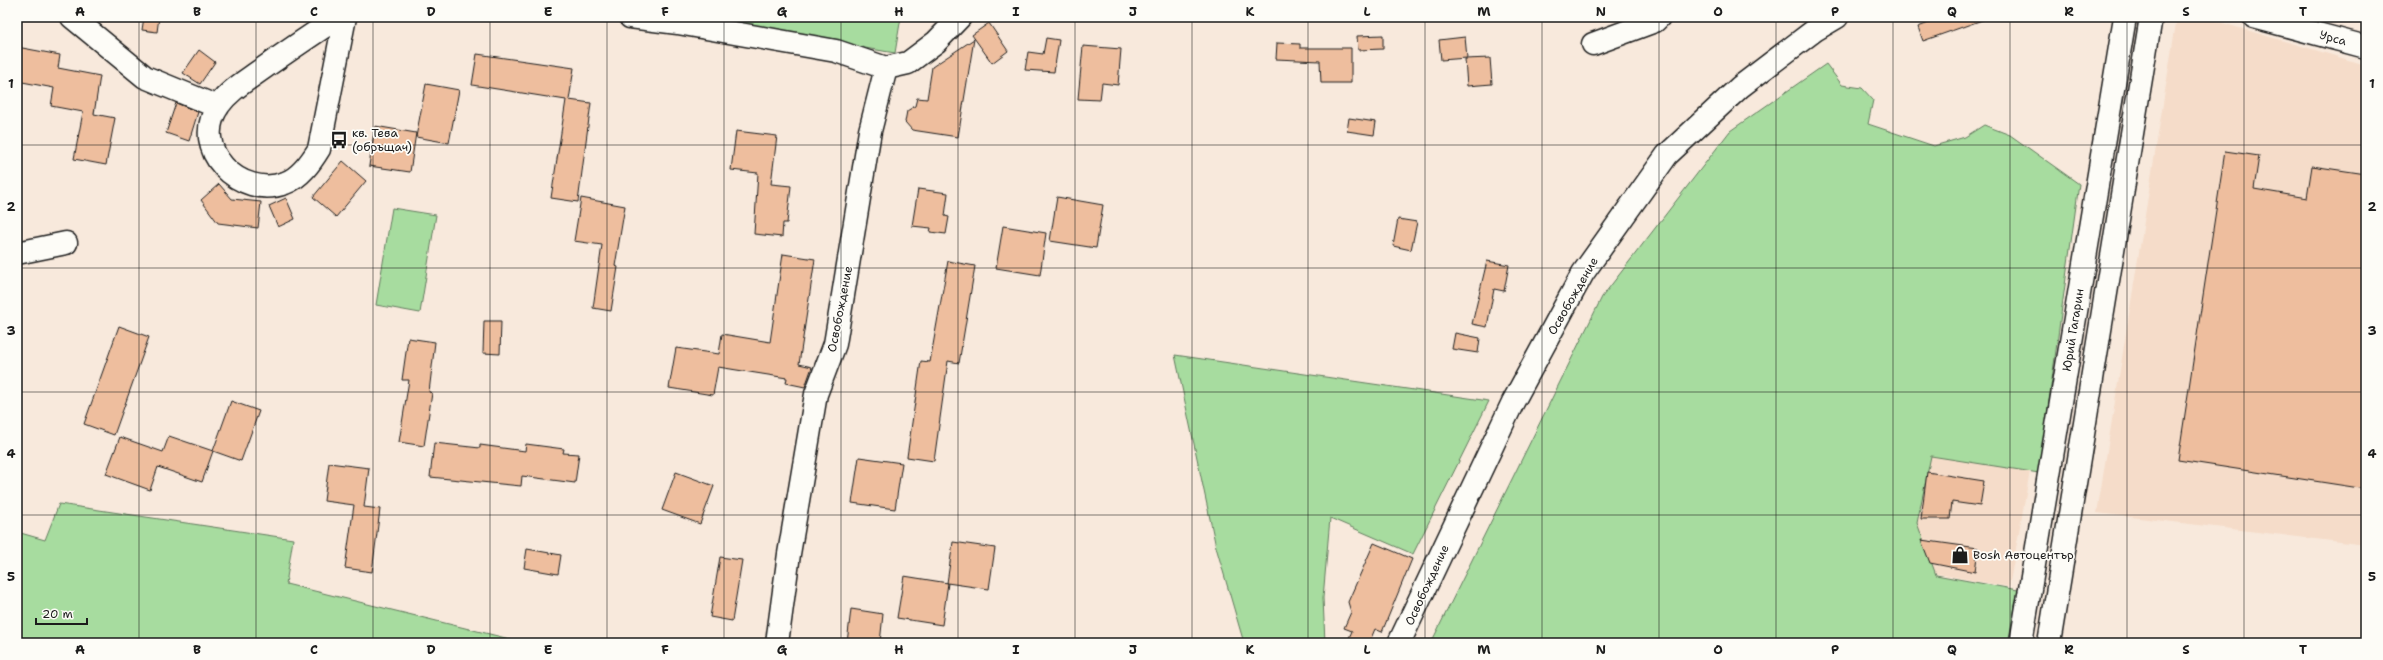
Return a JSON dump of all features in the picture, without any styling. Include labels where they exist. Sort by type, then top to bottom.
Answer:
[{"type":"street","points":[[72,17],[145,77],[218,107]]},
{"type":"street","points":[[339,17],[245,82],[229,94],[218,107],[212,122],[210,140],[214,154],[223,168],[235,177],[269,186],[286,183],[309,165],[319,149],[345,17]]},
{"type":"street","points":[[630,17],[679,20],[836,51],[886,68],[908,63],[936,42],[960,17]]},
{"type":"street","points":[[1593,44],[1655,21],[1659,17]]},
{"type":"street","name":"Освобождение","points":[[1399,643],[1513,402],[1583,273],[1667,155],[1808,23],[1837,17]]},
{"type":"street","name":"Юрий Гагарин","points":[[2021,643],[2125,17]]},
{"type":"street","points":[[2049,643],[2071,495],[2152,17]]},
{"type":"street","name":"Урса","points":[[2254,17],[2366,46]]},
{"type":"street","name":"Освобождение","points":[[777,643],[789,554],[816,394],[835,344],[870,131],[886,68]]},
{"type":"street","points":[[17,253],[66,243]]},
{"type":"shaded area","points":[[2177,17],[2202,17],[2366,65],[2366,545],[2097,513]]},
{"type":"shaded area","points":[[1922,453],[2030,471],[2009,587],[1927,572],[1908,520]]},
{"type":"green space","points":[[710,17],[901,17],[895,53],[714,23]]},
{"type":"green space","points":[[1826,64],[1842,85],[1862,88],[1873,100],[1868,124],[1934,146],[1965,137],[1984,125],[2010,135],[2079,184],[2039,473],[1931,456],[1917,523],[1936,575],[2018,590],[2008,643],[1431,643],[1602,297],[1730,131]]},
{"type":"green space","points":[[392,208],[436,215],[420,313],[376,305]]},
{"type":"green space","points":[[1175,355],[1489,401],[1413,554],[1330,518],[1323,598],[1325,643],[1244,643],[1216,547]]},
{"type":"green space","points":[[59,504],[293,539],[286,584],[526,643],[17,643],[17,532],[45,540]]},
{"type":"building","points":[[144,17],[159,17],[157,32],[142,30]]},
{"type":"building","points":[[1945,17],[1985,17],[1985,19],[1923,41],[1918,27]]},
{"type":"building","points":[[989,23],[1008,51],[992,63],[972,35]]},
{"type":"building","points":[[1383,35],[1383,49],[1358,50],[1357,36]]},
{"type":"building","points":[[1465,37],[1467,58],[1441,60],[1439,40]]},
{"type":"building","points":[[1046,38],[1059,40],[1054,72],[1025,70],[1028,52],[1043,54]]},
{"type":"building","points":[[974,39],[958,137],[912,130],[905,122],[907,111],[915,106],[917,98],[927,99],[932,67]]},
{"type":"building","points":[[1277,43],[1300,44],[1300,48],[1351,48],[1351,83],[1321,83],[1320,61],[1276,59]]},
{"type":"building","points":[[1083,46],[1121,49],[1118,85],[1102,83],[1100,100],[1078,99]]},
{"type":"building","points":[[17,47],[60,55],[58,68],[100,76],[94,114],[115,118],[106,165],[74,159],[83,112],[51,106],[54,88],[17,81]]},
{"type":"building","points":[[199,50],[215,62],[200,84],[183,73]]},
{"type":"building","points":[[477,54],[574,68],[569,100],[591,103],[578,202],[551,198],[566,100],[472,85]]},
{"type":"building","points":[[1490,58],[1492,84],[1467,86],[1465,59]]},
{"type":"building","points":[[426,84],[459,90],[449,143],[416,137]]},
{"type":"building","points":[[176,103],[198,112],[189,141],[166,133]]},
{"type":"building","points":[[1349,118],[1376,122],[1374,135],[1347,131]]},
{"type":"building","points":[[375,126],[416,133],[410,172],[369,166]]},
{"type":"building","points":[[736,131],[777,136],[771,184],[791,186],[787,223],[783,223],[782,237],[754,234],[758,173],[731,170]]},
{"type":"building","points":[[2225,151],[2259,156],[2254,189],[2307,198],[2312,166],[2366,174],[2366,489],[2178,460]]},
{"type":"building","points":[[343,161],[366,181],[336,217],[313,197]]},
{"type":"building","points":[[219,184],[232,199],[261,202],[258,228],[218,223],[201,200]]},
{"type":"building","points":[[918,189],[948,193],[945,216],[949,217],[946,234],[930,232],[931,228],[912,226]]},
{"type":"building","points":[[1057,197],[1103,205],[1096,248],[1050,241]]},
{"type":"building","points":[[286,198],[295,219],[278,227],[269,206]]},
{"type":"building","points":[[581,198],[625,206],[615,266],[618,267],[611,311],[593,308],[602,245],[574,241]]},
{"type":"building","points":[[1398,219],[1417,222],[1411,250],[1393,246]]},
{"type":"building","points":[[1003,226],[1046,233],[1040,275],[996,268]]},
{"type":"building","points":[[783,254],[815,259],[799,364],[812,367],[805,387],[786,383],[787,378],[718,367],[713,395],[669,388],[676,348],[719,354],[722,334],[770,342]]},
{"type":"building","points":[[948,261],[975,266],[959,363],[948,361],[934,461],[907,457],[921,361],[930,362]]},
{"type":"building","points":[[1487,261],[1509,265],[1504,291],[1494,289],[1487,327],[1472,324]]},
{"type":"building","points":[[484,321],[501,321],[500,354],[483,353]]},
{"type":"building","points":[[119,326],[149,337],[114,435],[84,424]]},
{"type":"building","points":[[1455,333],[1480,338],[1478,353],[1452,349]]},
{"type":"building","points":[[408,338],[435,342],[429,392],[432,393],[424,446],[399,442],[409,380],[402,380]]},
{"type":"building","points":[[231,401],[259,411],[241,461],[213,451]]},
{"type":"building","points":[[169,436],[213,451],[202,482],[158,467],[150,490],[106,474],[120,437],[163,452]]},
{"type":"building","points":[[434,443],[480,448],[480,445],[525,451],[526,444],[564,449],[563,453],[579,454],[575,483],[522,476],[521,486],[430,477]]},
{"type":"building","points":[[859,457],[902,463],[895,509],[852,503]]},
{"type":"building","points":[[329,463],[369,468],[364,507],[380,509],[372,572],[345,568],[354,505],[324,501]]},
{"type":"building","points":[[676,472],[714,486],[700,524],[662,510]]},
{"type":"building","points":[[1927,472],[1984,481],[1980,506],[1952,502],[1950,519],[1921,519]]},
{"type":"building","points":[[1921,540],[1978,548],[1975,572],[1930,563]]},
{"type":"building","points":[[953,542],[995,548],[989,589],[947,583]]},
{"type":"building","points":[[1374,543],[1412,559],[1382,632],[1375,629],[1369,643],[1361,643],[1349,638],[1352,631],[1344,628],[1351,612],[1348,602]]},
{"type":"building","points":[[527,549],[561,555],[558,574],[524,568]]},
{"type":"building","points":[[720,557],[742,560],[732,621],[710,617]]},
{"type":"building","points":[[904,576],[948,583],[942,625],[897,618]]},
{"type":"building","points":[[851,609],[883,614],[880,643],[847,643]]},
{"type":"place","name":"кв. Тева (обръщач)","points":[[339,140]]},
{"type":"place","name":"Bosh Автоцентър","points":[[1960,555]]}]
